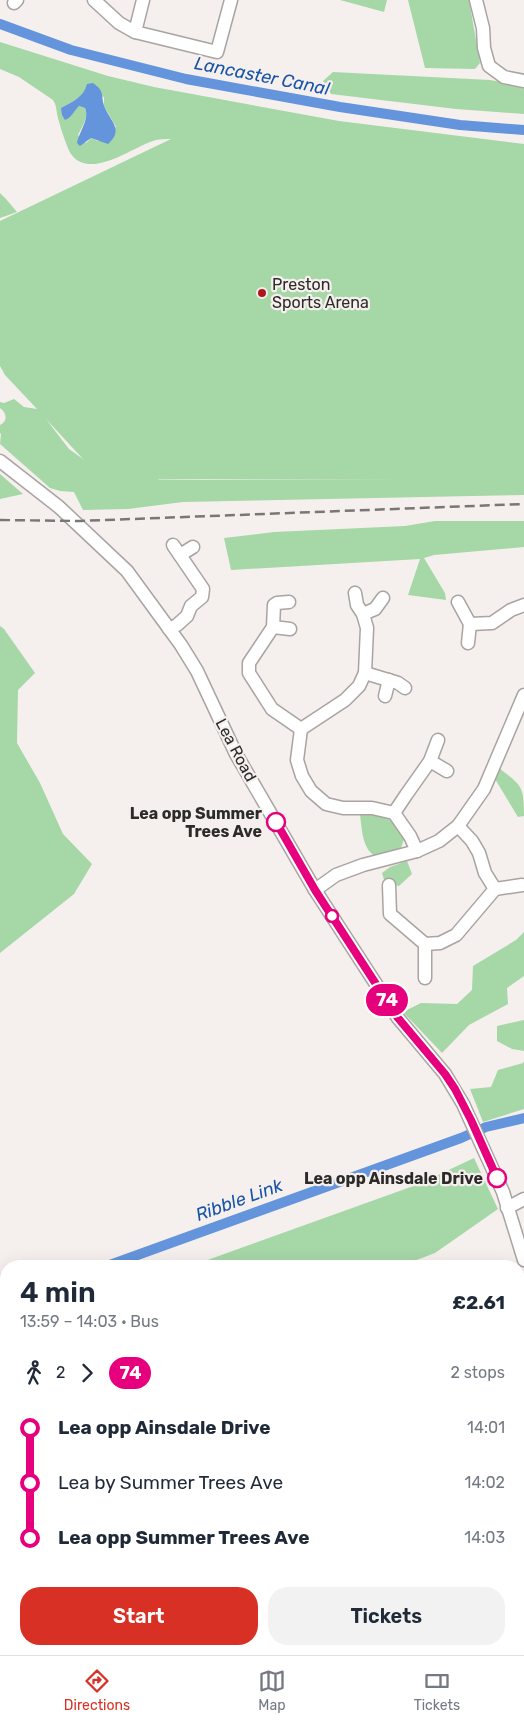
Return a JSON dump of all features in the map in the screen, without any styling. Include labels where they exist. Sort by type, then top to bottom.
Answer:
[{"type":"street","points":[[94,0],[119,23],[135,32],[217,52],[231,0]]},
{"type":"street","points":[[135,32],[143,0]]},
{"type":"street","points":[[476,0],[489,66],[504,77],[524,81]]},
{"type":"street","name":"Lea Road","points":[[0,461],[59,507],[127,571],[169,628],[197,671],[236,754],[315,890],[398,1018],[450,1082],[471,1120],[503,1192],[506,1208],[524,1260]]},
{"type":"street","points":[[169,628],[177,625],[187,616],[191,606],[202,597],[203,589],[176,550],[192,547]]},
{"type":"street","points":[[355,594],[357,605],[363,614],[367,628],[364,673],[359,686],[345,700],[301,729],[297,760],[302,776],[311,791],[326,804],[342,808],[372,808],[394,813],[410,836],[417,851]]},
{"type":"street","points":[[363,614],[375,609],[383,598]]},
{"type":"street","points":[[289,602],[274,605],[273,627],[249,663],[249,673],[272,709],[301,729]]},
{"type":"street","points":[[458,602],[470,624],[468,643]]},
{"type":"street","points":[[470,624],[492,623],[522,602]]},
{"type":"street","points":[[273,627],[290,628]]},
{"type":"street","points":[[364,673],[389,680],[405,688]]},
{"type":"street","points":[[385,696],[389,680]]},
{"type":"street","points":[[315,890],[336,875],[363,865],[417,851],[439,841],[458,826],[484,789],[524,695]]},
{"type":"street","points":[[394,813],[430,761],[438,740]]},
{"type":"street","points":[[430,761],[447,771]]},
{"type":"street","points":[[458,826],[472,841],[479,854],[485,873],[495,889]]},
{"type":"street","points":[[389,885],[390,914],[424,944],[440,943],[456,935],[495,889],[523,884]]},
{"type":"street","points":[[424,944],[425,978]]},
{"type":"street","points":[[506,1208],[524,1199]]},
{"type":"green space","points":[[340,0],[387,0],[384,12]]},
{"type":"green space","points":[[408,0],[469,0],[480,63],[475,69],[425,68]]},
{"type":"green space","name":"Preston Sports Arena","points":[[0,42],[108,76],[154,87],[339,121],[524,144],[524,495],[183,502],[128,509],[83,510],[74,492],[50,488],[0,444],[0,425],[6,417],[0,408],[0,402],[4,403],[14,399],[24,407],[37,409],[5,375],[0,366],[0,221],[171,139],[161,139],[147,143],[100,163],[89,164],[79,161],[71,154],[68,147],[53,100],[19,77],[0,69]],"holes":[[[86,90],[104,97],[104,106],[116,127],[98,141],[91,138],[86,143],[78,135],[86,118],[85,108],[79,106],[74,110],[61,108],[79,98]],[[46,419],[83,459],[69,449]],[[156,479],[405,480],[159,480]]]},
{"type":"green space","points":[[333,72],[490,80],[524,86],[524,114],[456,109],[331,94],[323,81]]},
{"type":"green space","points":[[0,193],[6,199],[17,212],[0,218]]},
{"type":"green space","points":[[0,474],[23,494],[0,499]]},
{"type":"green space","points":[[435,521],[524,521],[524,547],[434,555],[424,558],[445,593],[446,600],[408,595],[420,559],[231,570],[224,538],[274,532],[405,526]]},
{"type":"green space","points":[[0,626],[35,673],[18,690],[17,743],[40,783],[63,834],[92,864],[74,894],[0,953]]},
{"type":"green space","points":[[499,768],[513,779],[520,788],[523,798],[524,816],[518,817],[495,779]]},
{"type":"green space","points":[[369,812],[385,817],[398,827],[405,836],[401,848],[375,856],[371,853],[363,838],[360,815]]},
{"type":"green space","points":[[407,861],[412,874],[399,886],[385,883],[382,873],[390,867]]},
{"type":"green space","points":[[524,932],[524,976],[507,988],[508,1004],[469,1025],[442,1053],[403,1012],[421,1003],[457,1004],[472,990],[473,966],[516,940]]},
{"type":"green space","points":[[524,1020],[524,1051],[512,1049],[497,1041],[497,1026]]},
{"type":"green space","points":[[524,1061],[524,1109],[483,1122],[470,1089],[491,1087],[498,1070],[523,1063]]},
{"type":"green space","points":[[474,1158],[498,1209],[435,1253],[417,1260],[208,1260],[419,1184]]},
{"type":"water","points":[[93,83],[100,89],[105,108],[116,130],[113,139],[108,144],[91,138],[80,146],[77,143],[86,117],[85,108],[79,106],[65,120],[61,108],[80,96],[87,84]]},
{"type":"waterway","name":"Lancaster Canal","points":[[0,24],[71,50],[186,79],[340,107],[460,125],[524,130]]},
{"type":"waterway","name":"Ribble Link","points":[[124,1260],[461,1138],[486,1127],[524,1118]]},
{"type":"railway","points":[[0,520],[80,521],[524,504]]},
{"type":"bus line","name":"74","points":[[276,822],[315,890],[398,1018],[445,1074],[455,1089],[497,1178]]},
{"type":"place","name":"Preston Sports Arena","points":[[262,293]]},
{"type":"place","name":"Lea opp Summer Trees Ave","points":[[276,822]]},
{"type":"place","name":"Lea opp Ainsdale Drive","points":[[497,1178]]}]
